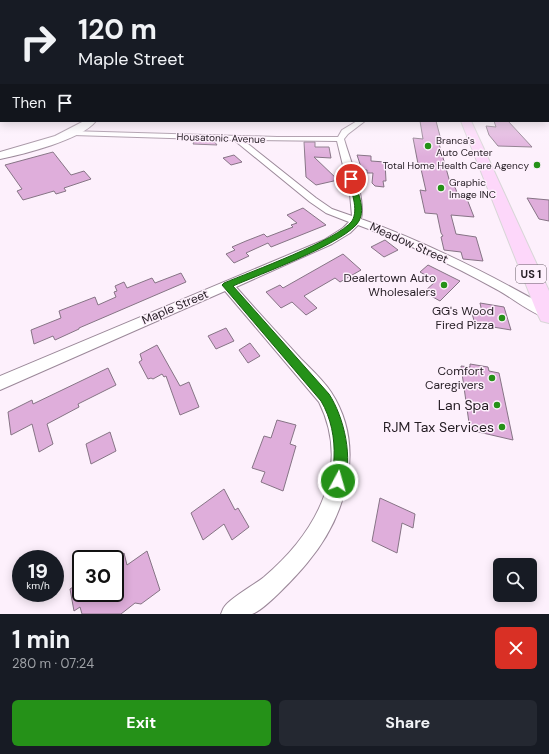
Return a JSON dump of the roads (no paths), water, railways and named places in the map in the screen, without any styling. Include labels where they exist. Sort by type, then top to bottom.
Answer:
[{"type":"main road","points":[[0,156],[44,144],[73,133],[90,122]]},
{"type":"main road","name":"US 1","points":[[466,122],[549,314]]},
{"type":"street","points":[[356,220],[358,204],[340,139],[346,132],[361,122]]},
{"type":"street","name":"Housatonic Avenue","points":[[73,133],[236,138],[340,139]]},
{"type":"street","name":"Meadow Street","points":[[236,138],[313,200],[336,214],[356,220],[431,252],[483,277],[549,314]]},
{"type":"street","name":"Maple Street","points":[[0,383],[328,242],[346,231],[356,220]]},
{"type":"street","points":[[227,285],[325,397],[332,408],[336,421],[341,458],[338,481],[331,508],[312,540],[283,574],[233,614]]},
{"type":"place","name":"Branca's Auto Center","points":[[428,146]]},
{"type":"place","name":"Total Home Health Care Agency","points":[[537,165]]},
{"type":"place","name":"Graphic Image INC","points":[[441,188]]},
{"type":"place","name":"Dealertown Auto Wholesalers","points":[[444,285]]},
{"type":"place","name":"GG's Wood Fired Pizza","points":[[502,318]]},
{"type":"place","name":"Comfort Caregivers","points":[[492,378]]},
{"type":"place","name":"Lan Spa","points":[[497,405]]},
{"type":"place","name":"RJM Tax Services","points":[[502,427]]}]
